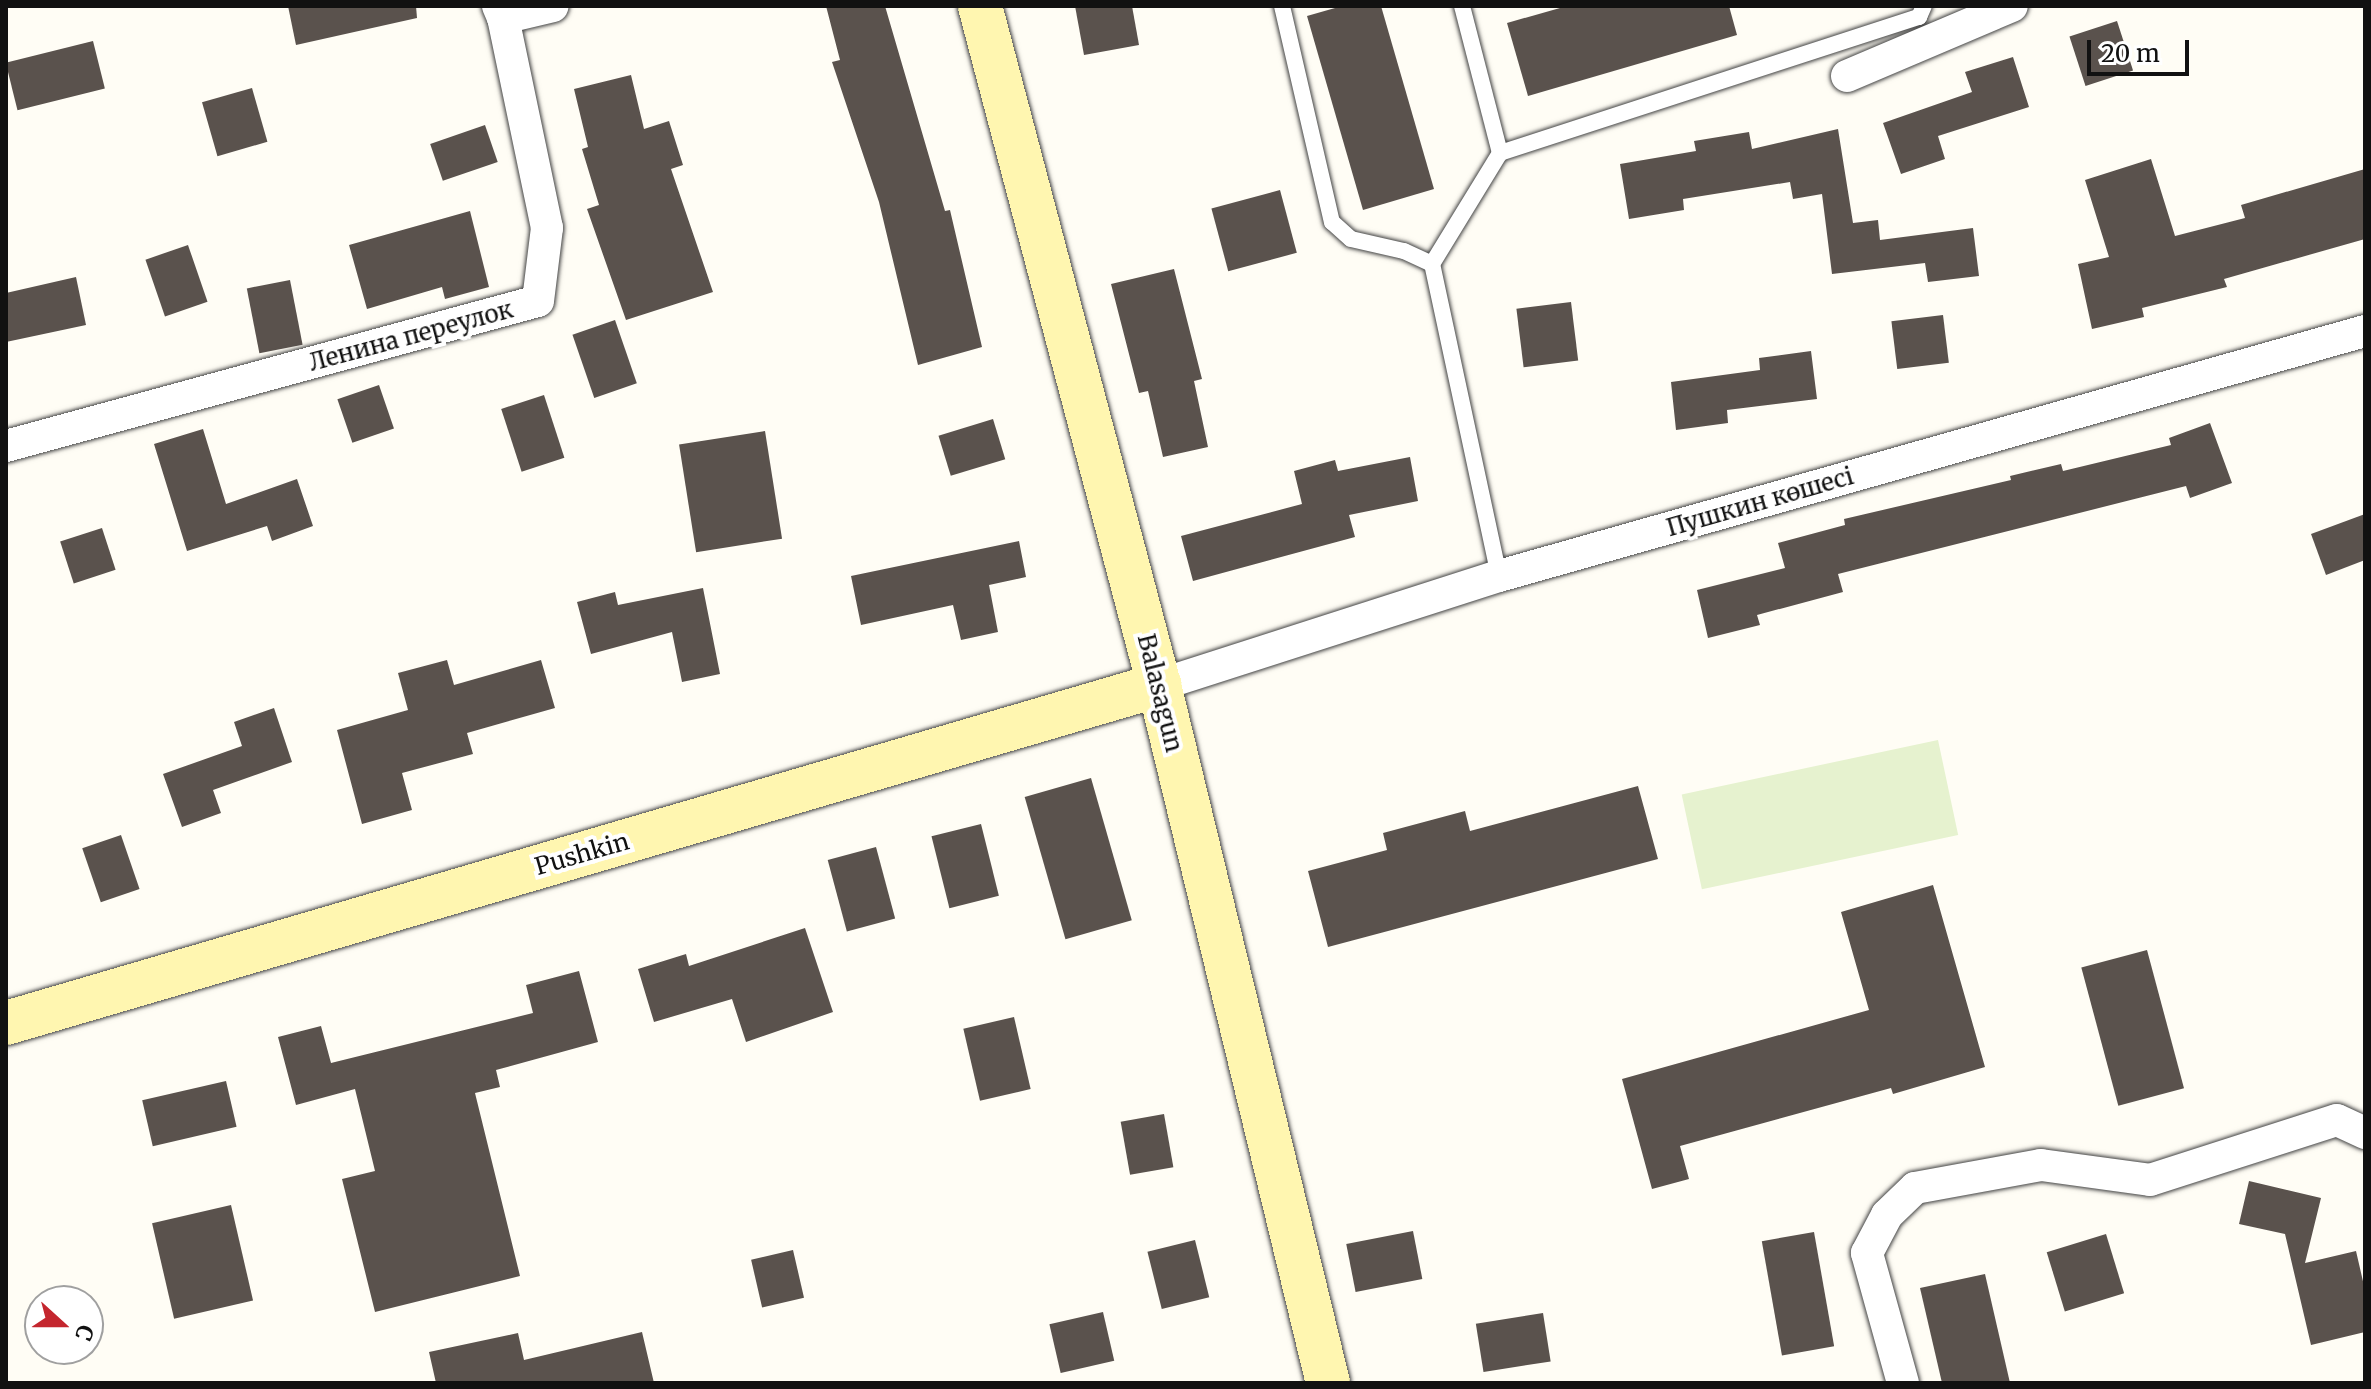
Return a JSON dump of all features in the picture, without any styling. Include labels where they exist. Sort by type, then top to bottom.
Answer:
[{"type":"street","name":"Ленина переулок","points":[[6,446],[538,301],[547,228],[501,12],[553,6]]},
{"type":"street","name":"Balasagun","points":[[980,6],[1159,685],[1328,1383]]},
{"type":"street","points":[[1847,76],[2012,6]]},
{"type":"street","name":"Пушкин көшесі","points":[[1159,685],[1499,576],[2365,331]]},
{"type":"street","name":"Pushkin","points":[[6,1023],[1159,685]]},
{"type":"street","points":[[1903,1383],[1867,1253],[1887,1215],[1915,1188],[2041,1165],[2150,1180],[2337,1120],[2365,1133]]},
{"type":"lane","points":[[1282,6],[1332,222],[1351,239],[1404,251],[1432,264]]},
{"type":"lane","points":[[1462,6],[1500,153]]},
{"type":"lane","points":[[1499,576],[1432,264],[1500,153],[1919,17],[1924,6]]},
{"type":"green space","points":[[1938,740],[1958,835],[1702,889],[1682,794]]},
{"type":"building","points":[[288,6],[416,6],[417,18],[296,45]]},
{"type":"building","points":[[826,6],[885,6],[945,211],[950,210],[982,347],[918,365],[879,202],[832,62],[840,60]]},
{"type":"building","points":[[1075,6],[1132,6],[1139,45],[1084,55]]},
{"type":"building","points":[[1342,6],[1381,6],[1434,189],[1363,210],[1307,16]]},
{"type":"building","points":[[1567,6],[1729,6],[1737,35],[1528,96],[1507,23]]},
{"type":"building","points":[[2117,21],[2133,70],[2086,86],[2069,36]]},
{"type":"building","points":[[93,41],[105,89],[18,110],[6,63]]},
{"type":"building","points":[[2013,57],[2029,107],[1938,136],[1945,159],[1901,174],[1883,123],[1972,92],[1965,72]]},
{"type":"building","points":[[631,75],[644,129],[669,121],[683,165],[671,169],[713,292],[626,320],[587,209],[599,205],[582,149],[588,147],[574,89]]},
{"type":"building","points":[[252,88],[267,142],[217,156],[202,102]]},
{"type":"building","points":[[485,125],[498,162],[443,181],[430,144]]},
{"type":"building","points":[[1838,129],[1853,223],[1878,220],[1880,240],[1973,228],[1979,276],[1928,282],[1925,263],[1832,274],[1822,194],[1793,199],[1790,182],[1683,199],[1684,210],[1629,219],[1620,164],[1696,151],[1694,141],[1749,132],[1752,149]]},
{"type":"building","points":[[2151,159],[2175,236],[2245,218],[2241,205],[2365,169],[2365,239],[2224,279],[2227,287],[2142,308],[2144,317],[2092,329],[2078,264],[2109,257],[2085,180]]},
{"type":"building","points":[[1280,190],[1297,253],[1228,271],[1211,208]]},
{"type":"building","points":[[470,211],[489,287],[445,299],[442,287],[367,309],[349,245]]},
{"type":"building","points":[[188,245],[208,302],[165,316],[145,260]]},
{"type":"building","points":[[1174,269],[1202,379],[1194,381],[1208,447],[1163,457],[1148,391],[1139,393],[1111,284]]},
{"type":"building","points":[[76,277],[86,325],[6,342],[6,293]]},
{"type":"building","points":[[290,280],[303,345],[259,353],[247,288]]},
{"type":"building","points":[[1571,302],[1578,361],[1524,367],[1516,309]]},
{"type":"building","points":[[1943,315],[1949,363],[1897,369],[1891,321]]},
{"type":"building","points":[[615,320],[637,383],[594,398],[572,335]]},
{"type":"building","points":[[1811,351],[1817,399],[1727,410],[1728,423],[1676,430],[1671,382],[1760,370],[1759,358]]},
{"type":"building","points":[[379,385],[394,428],[352,443],[337,399]]},
{"type":"building","points":[[544,395],[564,458],[522,472],[501,409]]},
{"type":"building","points":[[993,419],[1005,459],[951,476],[938,436]]},
{"type":"building","points":[[2210,423],[2232,483],[2190,498],[2186,486],[1838,574],[1843,592],[1757,615],[1760,625],[1708,638],[1697,590],[1785,568],[1778,543],[1845,525],[1844,519],[2011,480],[2010,476],[2061,464],[2063,471],[2171,445],[2169,438]]},
{"type":"building","points":[[203,429],[226,504],[297,479],[313,526],[272,541],[267,526],[187,551],[154,444]]},
{"type":"building","points":[[765,431],[782,539],[696,552],[679,445]]},
{"type":"building","points":[[1410,457],[1418,501],[1349,515],[1355,537],[1193,581],[1181,536],[1302,504],[1294,471],[1335,460],[1338,471]]},
{"type":"building","points":[[2365,514],[2365,560],[2326,575],[2311,534]]},
{"type":"building","points":[[102,528],[116,570],[74,583],[60,542]]},
{"type":"building","points":[[1019,541],[1026,577],[989,585],[998,632],[961,640],[953,605],[861,625],[851,576]]},
{"type":"building","points":[[703,588],[720,674],[682,682],[672,632],[591,654],[577,602],[615,592],[618,605]]},
{"type":"building","points":[[447,660],[454,685],[541,660],[555,708],[467,733],[473,754],[402,773],[412,810],[362,824],[337,730],[408,710],[398,673]]},
{"type":"building","points":[[274,708],[292,762],[213,790],[221,813],[182,827],[163,774],[242,746],[234,722]]},
{"type":"building","points":[[1091,778],[1132,920],[1065,939],[1025,797]]},
{"type":"building","points":[[1638,786],[1658,859],[1328,947],[1308,871],[1387,850],[1383,833],[1465,811],[1470,831]]},
{"type":"building","points":[[981,824],[999,896],[949,908],[932,836]]},
{"type":"building","points":[[121,835],[140,889],[101,902],[82,848]]},
{"type":"building","points":[[876,847],[895,918],[847,931],[828,860]]},
{"type":"building","points":[[1933,885],[1985,1067],[1893,1094],[1891,1088],[1680,1146],[1689,1179],[1652,1189],[1622,1079],[1869,1010],[1841,912]]},
{"type":"building","points":[[805,928],[833,1012],[746,1042],[732,999],[654,1022],[638,969],[686,954],[689,966]]},
{"type":"building","points":[[2147,950],[2184,1088],[2118,1106],[2081,968]]},
{"type":"building","points":[[579,971],[598,1042],[496,1070],[500,1087],[475,1093],[520,1276],[375,1312],[342,1179],[375,1171],[355,1089],[296,1105],[278,1037],[321,1026],[331,1063],[533,1013],[526,985]]},
{"type":"building","points":[[1014,1017],[1031,1089],[980,1101],[963,1029]]},
{"type":"building","points":[[226,1081],[237,1127],[153,1146],[142,1100]]},
{"type":"building","points":[[1164,1114],[1173,1167],[1130,1175],[1121,1122]]},
{"type":"building","points":[[2249,1181],[2321,1198],[2305,1263],[2356,1251],[2365,1290],[2365,1332],[2311,1345],[2285,1234],[2239,1224]]},
{"type":"building","points":[[231,1205],[253,1300],[174,1319],[152,1223]]},
{"type":"building","points":[[1413,1231],[1422,1279],[1356,1292],[1346,1244]]},
{"type":"building","points":[[1814,1232],[1834,1346],[1782,1355],[1762,1241]]},
{"type":"building","points":[[2106,1234],[2124,1293],[2065,1311],[2047,1252]]},
{"type":"building","points":[[1195,1240],[1209,1297],[1162,1309],[1147,1252]]},
{"type":"building","points":[[793,1250],[804,1298],[762,1307],[751,1260]]},
{"type":"building","points":[[1985,1274],[2010,1383],[1942,1383],[1920,1288]]},
{"type":"building","points":[[1103,1312],[1114,1361],[1061,1373],[1049,1324]]},
{"type":"building","points":[[1543,1313],[1551,1361],[1484,1372],[1476,1324]]},
{"type":"building","points":[[642,1332],[654,1383],[436,1383],[429,1352],[518,1333],[524,1360]]}]
